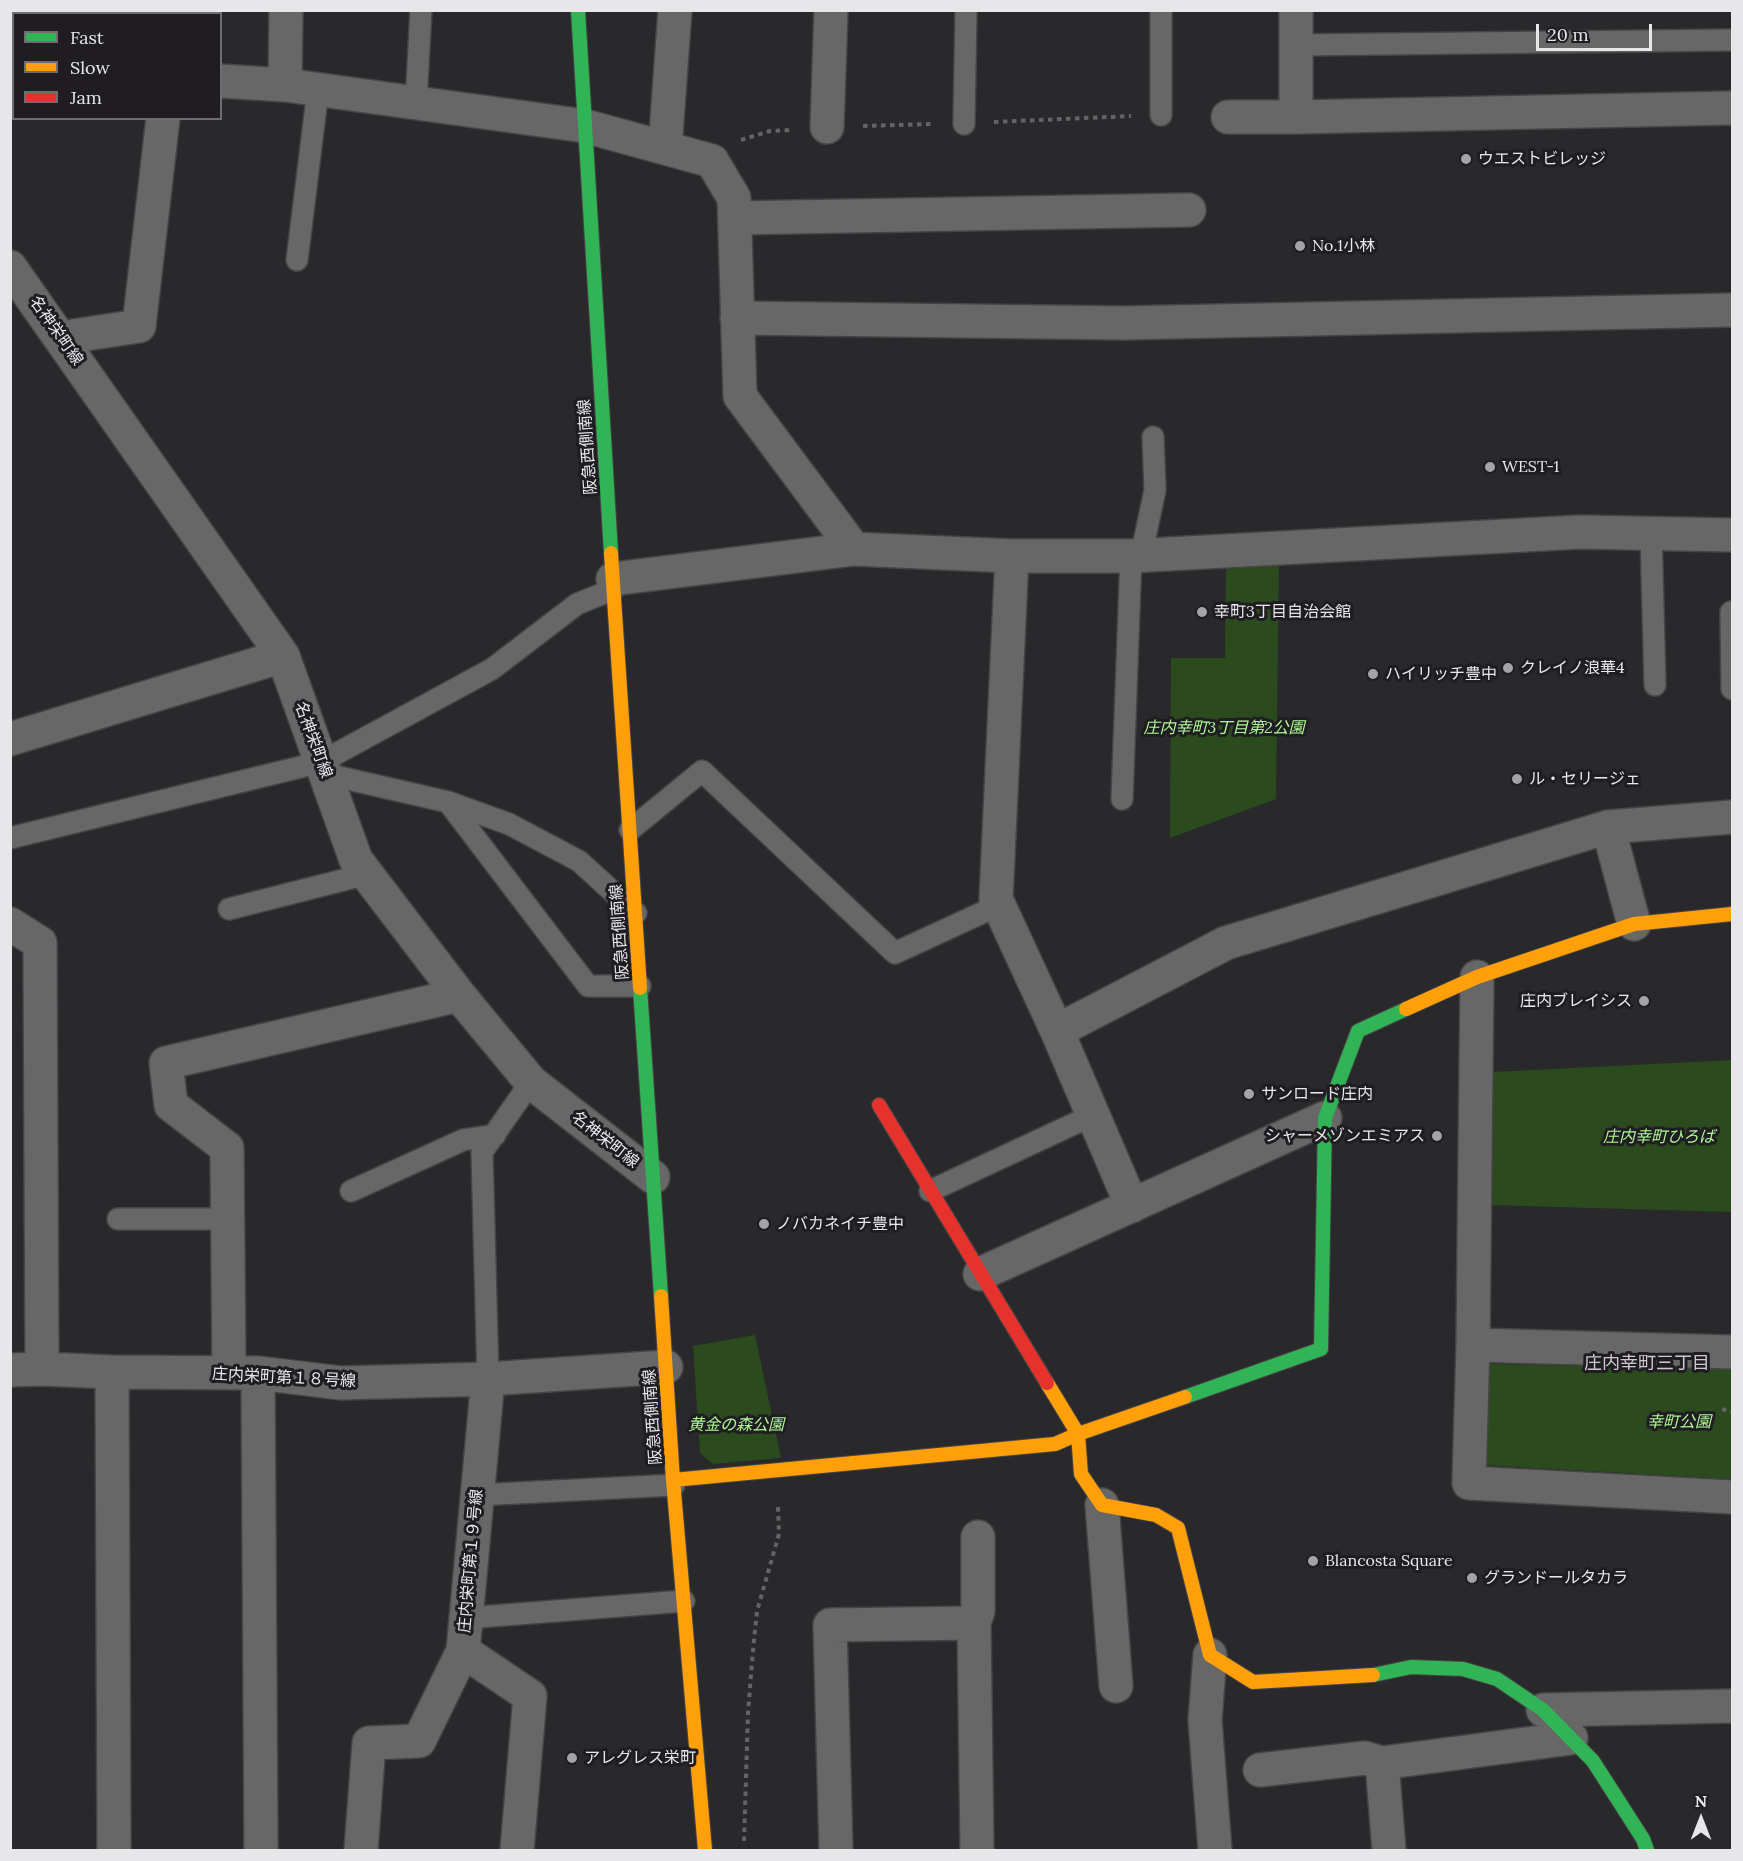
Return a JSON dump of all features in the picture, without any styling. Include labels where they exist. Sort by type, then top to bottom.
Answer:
[{"type":"street","points":[[285,85],[286,10]]},
{"type":"street","name":"阪急西側南線","points":[[578,10],[613,584],[666,1367],[705,1851]]},
{"type":"street","points":[[665,148],[675,10]]},
{"type":"street","points":[[827,128],[831,10]]},
{"type":"street","points":[[1296,10],[1296,117]]},
{"type":"street","points":[[222,81],[285,85],[585,126],[712,161],[734,198],[740,396],[854,549]]},
{"type":"street","points":[[1227,117],[1732,108]]},
{"type":"street","points":[[60,338],[139,326],[163,120]]},
{"type":"street","points":[[735,218],[1189,210]]},
{"type":"street","name":"名神栄町線","points":[[10,267],[283,656],[356,860],[459,995],[531,1082],[653,1177]]},
{"type":"street","points":[[737,318],[1123,323],[1732,310]]},
{"type":"street","points":[[613,584],[854,549],[1012,556],[1136,556],[1580,532],[1732,535]]},
{"type":"street","points":[[1012,556],[996,899],[1057,1031],[1132,1206]]},
{"type":"street","points":[[10,739],[283,656]]},
{"type":"street","points":[[1057,1031],[1226,943],[1608,827],[1732,817]]},
{"type":"street","points":[[1608,827],[1634,924]]},
{"type":"street","points":[[674,1482],[1055,1444],[1321,1349],[1325,1118],[1358,1031],[1478,976],[1634,924],[1732,914]]},
{"type":"street","points":[[10,924],[40,943],[26,1369]]},
{"type":"street","points":[[1478,976],[1469,1483],[1732,1497]]},
{"type":"street","points":[[261,1851],[243,1373],[228,1219],[227,1148],[171,1105],[166,1063],[459,995]]},
{"type":"street","points":[[879,1105],[1078,1434],[1081,1474],[1102,1505],[1116,1686]]},
{"type":"street","points":[[980,1274],[1325,1118]]},
{"type":"street","points":[[1473,1345],[1732,1352]]},
{"type":"street","name":"庄内栄町第１８号線","points":[[26,1369],[243,1373],[341,1383],[488,1379],[666,1367]]},
{"type":"street","points":[[112,1372],[114,1851]]},
{"type":"street","name":"庄内栄町第１９号線","points":[[488,1379],[463,1651],[530,1696],[517,1851]]},
{"type":"street","points":[[1102,1505],[1156,1515],[1178,1528],[1210,1655],[1205,1720],[1215,1851]]},
{"type":"street","points":[[977,1851],[974,1623],[978,1611],[978,1537]]},
{"type":"street","points":[[836,1851],[830,1625],[974,1623]]},
{"type":"street","points":[[361,1851],[369,1743],[419,1741],[463,1651]]},
{"type":"street","points":[[1210,1655],[1253,1682],[1379,1675],[1411,1667],[1463,1669],[1497,1679],[1543,1710],[1593,1761],[1643,1839],[1647,1851]]},
{"type":"street","points":[[1543,1710],[1732,1706]]},
{"type":"street","points":[[1260,1770],[1365,1758],[1382,1762],[1571,1738]]},
{"type":"street","points":[[1382,1762],[1389,1851]]},
{"type":"lane","points":[[416,103],[421,10]]},
{"type":"lane","points":[[964,124],[966,10]]},
{"type":"lane","points":[[1161,10],[1161,115]]},
{"type":"lane","points":[[1296,45],[1732,40]]},
{"type":"lane","points":[[297,260],[318,90]]},
{"type":"lane","points":[[1122,799],[1136,556],[1155,490],[1153,437]]},
{"type":"lane","points":[[1651,533],[1655,685]]},
{"type":"lane","points":[[10,838],[324,768],[492,669],[577,604],[613,584]]},
{"type":"lane","points":[[1731,612],[1732,689]]},
{"type":"lane","points":[[324,768],[448,802],[509,824],[579,861],[636,914]]},
{"type":"lane","points":[[630,830],[702,771],[895,953],[999,905]]},
{"type":"lane","points":[[448,802],[588,986],[640,986]]},
{"type":"lane","points":[[229,909],[367,874]]},
{"type":"lane","points":[[488,1379],[482,1152],[531,1082]]},
{"type":"lane","points":[[930,1191],[1093,1115]]},
{"type":"lane","points":[[351,1191],[463,1140],[495,1135]]},
{"type":"lane","points":[[118,1219],[228,1219]]},
{"type":"lane","points":[[477,1495],[674,1482]]},
{"type":"lane","points":[[466,1618],[684,1601]]},
{"type":"path","points":[[1722,1409],[1732,1412]]},
{"type":"path","points":[[743,1851],[748,1713],[757,1611],[779,1534],[776,1471]]},
{"type":"green space","name":"庄内幸町3丁目第2公園","points":[[1226,560],[1279,561],[1276,799],[1170,838],[1171,658],[1225,658]]},
{"type":"green space","name":"庄内幸町ひろば","points":[[1732,1060],[1732,1212],[1488,1205],[1492,1072]]},
{"type":"green space","name":"黄金の森公園","points":[[755,1335],[781,1458],[713,1464],[700,1453],[693,1346]]},
{"type":"green space","name":"幸町公園","points":[[1484,1364],[1732,1369],[1732,1479],[1483,1465]]},
{"type":"traffic: fast","points":[[578,10],[611,553]]},
{"type":"traffic: fast","points":[[640,988],[661,1296]]},
{"type":"traffic: fast","points":[[1185,1397],[1321,1349],[1325,1118],[1358,1031],[1406,1009]]},
{"type":"traffic: fast","points":[[1373,1675],[1411,1667],[1463,1669],[1497,1679],[1543,1710],[1593,1761],[1643,1839],[1647,1850]]},
{"type":"traffic: slow","points":[[611,553],[640,988]]},
{"type":"traffic: slow","points":[[1406,1009],[1477,977],[1634,924],[1732,914]]},
{"type":"traffic: slow","points":[[661,1296],[673,1480],[705,1850]]},
{"type":"traffic: slow","points":[[1047,1383],[1078,1434],[1081,1474],[1102,1505],[1156,1515],[1178,1528],[1210,1655],[1253,1682],[1373,1675]]},
{"type":"traffic: slow","points":[[673,1480],[1055,1444],[1185,1397]]},
{"type":"traffic: jam","points":[[879,1105],[1047,1383]]},
{"type":"place","name":"ウエストビレッジ","points":[[1466,159]]},
{"type":"place","name":"No.1小林","points":[[1300,246]]},
{"type":"place","name":"WEST-1","points":[[1490,467]]},
{"type":"place","name":"幸町3丁目自治会館","points":[[1202,612]]},
{"type":"place","name":"クレイノ浪華4","points":[[1508,668]]},
{"type":"place","name":"ハイリッチ豊中","points":[[1373,674]]},
{"type":"place","name":"ル・セリージェ","points":[[1517,779]]},
{"type":"place","name":"庄内ブレイシス","points":[[1644,1001]]},
{"type":"place","name":"サンロード庄内","points":[[1249,1094]]},
{"type":"place","name":"シャーメゾンエミアス","points":[[1437,1136]]},
{"type":"place","name":"ノバカネイチ豊中","points":[[764,1224]]},
{"type":"place","name":"Blancosta Square","points":[[1313,1561]]},
{"type":"place","name":"グランドールタカラ","points":[[1472,1578]]},
{"type":"place","name":"アレグレス栄町","points":[[572,1758]]},
{"type":"district","name":"庄内幸町三丁目","points":[[1647,1364]]}]
